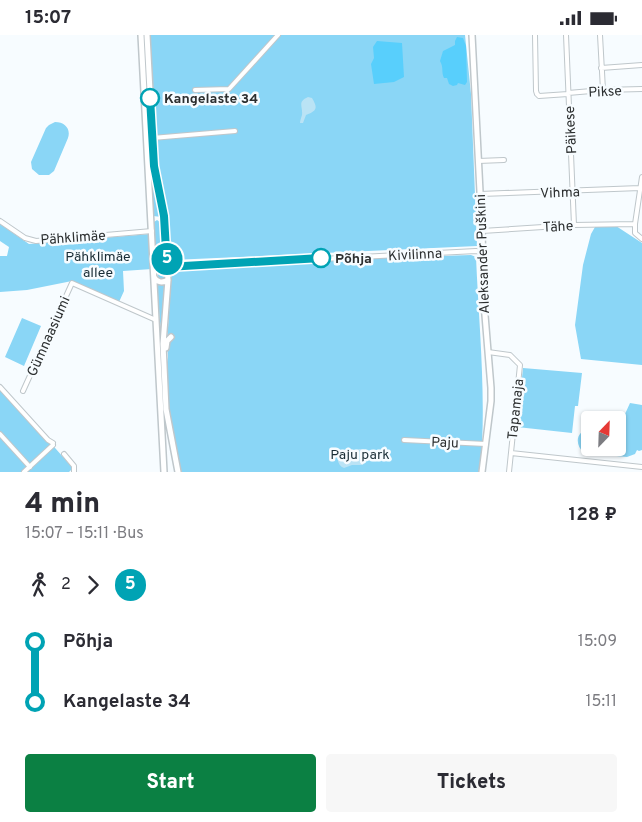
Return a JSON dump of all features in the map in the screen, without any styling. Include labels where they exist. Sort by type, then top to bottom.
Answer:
[{"type":"main road","points":[[141,35],[156,320],[160,336],[168,419],[178,472]]},
{"type":"main road","points":[[146,35],[154,166],[165,224],[168,280],[160,336],[164,472]]},
{"type":"main road","name":"Aleksander Puškini","points":[[472,35],[484,303],[491,388],[482,472]]},
{"type":"main road","points":[[151,224],[157,219],[162,220],[165,224]]},
{"type":"main road","points":[[154,277],[159,282],[168,280]]},
{"type":"main road","points":[[163,368],[167,341],[171,337]]},
{"type":"street","points":[[195,90],[229,89],[278,35]]},
{"type":"street","name":"Pikse","points":[[535,35],[536,91],[539,96],[603,90],[642,89]]},
{"type":"street","name":"Päikese","points":[[566,35],[574,225]]},
{"type":"street","points":[[600,35],[603,90]]},
{"type":"street","name":"Pikse","points":[[601,68],[642,65]]},
{"type":"street","points":[[152,138],[235,131]]},
{"type":"street","points":[[478,161],[504,160]]},
{"type":"street","points":[[642,177],[635,224],[635,233],[642,239]]},
{"type":"street","name":"Vihma","points":[[480,194],[640,188]]},
{"type":"street","name":"Pähklimäe","points":[[0,221],[25,238],[36,241],[152,231]]},
{"type":"street","name":"Tähe","points":[[482,231],[574,225],[635,224]]},
{"type":"street","name":"Kivilinna","points":[[167,267],[482,252]]},
{"type":"street","name":"Gümnaasiumi","points":[[24,391],[72,283],[156,320]]},
{"type":"street","name":"Tapamaja","points":[[488,351],[510,355],[520,365],[509,472]]},
{"type":"street","points":[[0,387],[53,444],[24,472]]},
{"type":"street","points":[[0,434],[30,467]]},
{"type":"street","name":"Paju","points":[[404,440],[486,444]]},
{"type":"street","points":[[511,453],[642,467]]},
{"type":"street","points":[[64,454],[74,466],[74,471]]},
{"type":"green space","points":[[148,35],[465,35],[471,94],[477,246],[172,260],[153,153]]},
{"type":"green space","points":[[55,122],[62,123],[68,129],[69,135],[54,171],[49,175],[39,175],[32,169],[31,162],[46,128]]},
{"type":"green space","points":[[151,164],[162,217],[153,216]]},
{"type":"green space","points":[[157,220],[161,224],[161,238],[164,245],[165,277],[162,280],[158,277],[154,243],[153,224]]},
{"type":"green space","name":"Pähklimäe allee","points":[[0,224],[29,244],[150,234],[152,269],[123,271],[124,291],[119,302],[72,281],[27,290],[0,292],[0,256],[7,256],[9,247],[0,241]]},
{"type":"green space","points":[[616,226],[642,243],[642,365],[581,359],[575,325],[583,265],[591,234],[595,227]]},
{"type":"green space","name":"Paju park","points":[[471,255],[476,257],[482,365],[483,419],[480,472],[178,472],[168,423],[166,368],[172,266]]},
{"type":"green space","points":[[156,283],[166,284],[160,329],[159,308]]},
{"type":"green space","points":[[22,318],[41,326],[24,366],[5,357]]},
{"type":"green space","points":[[523,368],[582,373],[572,433],[517,427]]},
{"type":"green space","points":[[0,387],[71,466],[72,469],[69,472],[0,472]]},
{"type":"green space","points":[[630,403],[642,405],[642,450],[637,450],[635,454],[627,457],[616,456],[626,456],[626,412]]},
{"type":"green space","points":[[581,433],[581,449],[578,442]]},
{"type":"shaded area","points":[[457,37],[463,38],[466,46],[467,82],[465,85],[458,83],[453,86],[449,84],[447,78],[444,78],[440,61],[443,51],[455,45]]},
{"type":"shaded area","points":[[377,41],[402,43],[404,77],[394,82],[374,84],[371,64],[374,58],[373,47]]},
{"type":"shaded area","points":[[308,97],[312,98],[315,109],[306,115],[303,123],[300,123],[302,103]]},
{"type":"shaded area","points":[[359,449],[366,449],[368,452],[363,465],[352,465],[344,468],[340,465],[338,456]]},
{"type":"bus line","name":"5","points":[[150,98],[154,166],[164,216],[167,267],[321,258]]},
{"type":"place","name":"Kangelaste 34","points":[[150,98]]},
{"type":"place","name":"Põhja","points":[[321,258]]}]
